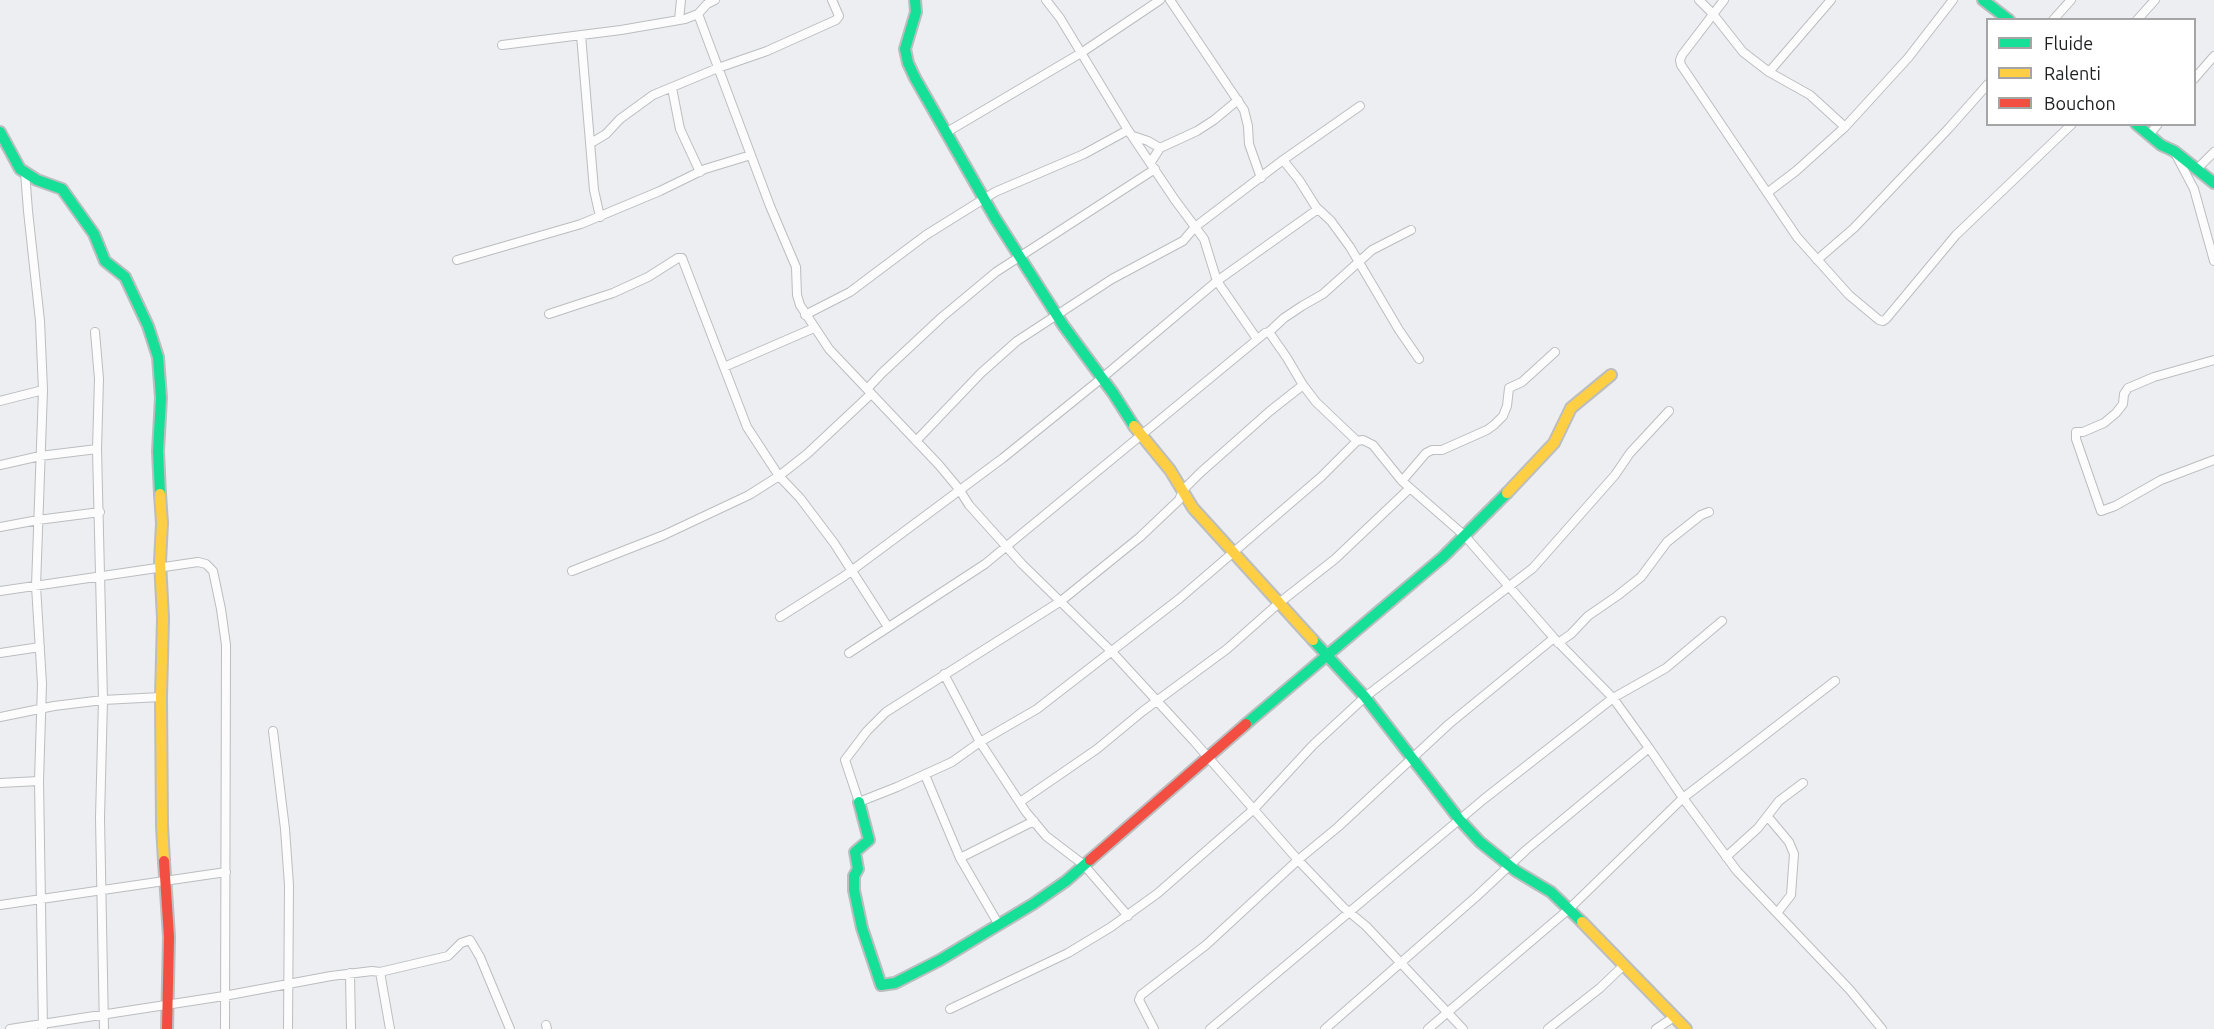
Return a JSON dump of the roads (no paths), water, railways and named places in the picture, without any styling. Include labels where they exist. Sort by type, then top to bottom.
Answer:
[{"type":"street","points":[[679,20],[681,0]]},
{"type":"street","points":[[502,45],[679,20],[698,14],[715,0]]},
{"type":"street","points":[[591,143],[606,134],[615,123],[653,95],[767,51],[829,24],[839,16],[832,0]]},
{"type":"street","points":[[915,0],[916,12],[905,49],[908,63],[985,200],[1057,315],[1140,436],[1170,470],[1193,508],[1365,697],[1459,819],[1492,854],[1551,892],[1686,1029]]},
{"type":"street","points":[[1046,0],[1131,133],[1204,239],[1217,281],[1257,339]]},
{"type":"street","points":[[947,132],[1081,53],[1160,0]]},
{"type":"street","points":[[1170,0],[1238,100],[1247,118],[1249,144],[1261,178]]},
{"type":"street","points":[[1699,0],[1713,14],[1735,44],[1769,72],[1810,95],[1845,127]]},
{"type":"street","points":[[1724,0],[1680,60],[1690,80],[1724,126],[1797,237],[1848,295],[1882,321],[1923,275],[1943,248],[2070,126]]},
{"type":"street","points":[[1769,72],[1831,0]]},
{"type":"street","points":[[1767,193],[1796,171],[1845,127],[1908,58],[1953,0]]},
{"type":"street","points":[[1983,0],[2006,18]]},
{"type":"street","points":[[2055,18],[2071,0]]},
{"type":"street","points":[[2138,18],[2155,0]]},
{"type":"street","points":[[698,14],[796,267],[797,295],[805,315],[814,328],[846,369],[916,441],[1022,564],[1112,652],[1298,860],[1366,926],[1463,1029]]},
{"type":"street","points":[[581,35],[594,190],[600,217]]},
{"type":"street","points":[[2196,77],[2214,57]]},
{"type":"street","points":[[1817,260],[1854,228],[1986,86]]},
{"type":"street","points":[[672,88],[680,129],[700,172]]},
{"type":"street","points":[[1153,166],[1152,158],[1160,148],[1207,124],[1238,100]]},
{"type":"street","points":[[916,441],[981,373],[1017,342],[1112,279],[1153,255],[1183,241],[1195,227],[1283,160],[1360,106]]},
{"type":"street","points":[[2138,126],[2214,183]]},
{"type":"street","points":[[2149,135],[2156,126]]},
{"type":"street","points":[[0,132],[15,162],[37,180],[62,189],[94,234],[105,261],[125,278],[150,333],[158,357],[161,398],[158,451],[162,523],[159,555],[164,618],[161,697],[162,826],[169,937],[166,1029]]},
{"type":"street","points":[[805,315],[850,292],[926,235],[996,192],[1131,133],[1160,148]]},
{"type":"street","points":[[2174,152],[2194,189],[2214,261]]},
{"type":"street","points":[[2197,169],[2214,152]]},
{"type":"street","points":[[457,260],[600,217],[700,172],[751,155]]},
{"type":"street","points":[[1283,160],[1318,209],[1331,221],[1419,358]]},
{"type":"street","points":[[572,571],[718,511],[779,476],[832,431],[869,391],[882,373],[942,317],[1020,256],[1153,166]]},
{"type":"street","points":[[26,172],[40,321],[43,390],[36,586],[41,709],[39,781],[43,1027]]},
{"type":"street","points":[[780,617],[828,587],[1026,440],[1217,281],[1318,209]]},
{"type":"street","points":[[849,653],[967,577],[1257,339],[1269,332],[1284,318],[1323,294],[1372,250],[1411,230]]},
{"type":"street","points":[[549,314],[613,293],[648,277],[681,257],[747,427],[779,476],[814,515],[852,569],[888,627]]},
{"type":"street","points":[[724,367],[814,328]]},
{"type":"street","points":[[95,332],[99,379],[98,449],[103,700],[100,787],[104,1029]]},
{"type":"street","points":[[1269,332],[1303,385],[1334,421],[1357,441],[1373,445],[1410,489],[1465,536],[1556,640],[1613,698],[1726,857],[1855,995],[1882,1029]]},
{"type":"street","points":[[1402,481],[1426,453],[1432,450],[1442,450],[1494,425],[1503,416],[1507,406],[1509,388],[1522,382],[1554,352]]},
{"type":"street","points":[[2214,360],[2128,388],[2116,413],[2104,423],[2083,432],[2076,432],[2076,439],[2101,511],[2115,506],[2161,480],[2214,460]]},
{"type":"street","points":[[1303,385],[1247,431],[1183,490],[1179,500],[1140,537],[1061,601],[886,712],[846,757],[845,764],[859,802],[868,840],[855,852],[858,869],[854,876],[854,890],[862,928],[881,985],[895,983],[999,925],[1050,893],[1084,865],[1139,815],[1465,536],[1554,443],[1571,408],[1611,375]]},
{"type":"street","points":[[0,400],[43,390]]},
{"type":"street","points":[[950,1009],[1068,953],[1128,916],[1158,893],[1254,809],[1313,745],[1365,697],[1528,572],[1669,411]]},
{"type":"street","points":[[859,802],[952,762],[980,742],[1037,709],[1179,599],[1321,477],[1357,441]]},
{"type":"street","points":[[0,465],[40,456],[98,449]]},
{"type":"street","points":[[1020,802],[1097,749],[1227,649],[1335,559],[1410,489]]},
{"type":"street","points":[[0,527],[100,512]]},
{"type":"street","points":[[1154,1029],[1139,1000],[1141,995],[1206,945],[1478,698],[1556,640],[1571,634],[1588,616],[1617,597],[1641,577],[1667,542],[1701,515],[1709,512]]},
{"type":"street","points":[[0,591],[198,562],[206,564],[213,571],[225,645],[225,1029]]},
{"type":"street","points":[[1210,1029],[1376,892],[1459,819],[1613,698],[1666,668],[1722,621]]},
{"type":"street","points":[[0,653],[40,647]]},
{"type":"street","points":[[944,674],[980,742],[1034,821],[1046,836],[1084,865],[1128,916]]},
{"type":"street","points":[[1428,1029],[1569,909],[1683,798],[1835,681]]},
{"type":"street","points":[[0,717],[103,700],[161,697]]},
{"type":"street","points":[[273,731],[288,874],[288,1029]]},
{"type":"street","points":[[1325,1029],[1478,896],[1508,865],[1649,748]]},
{"type":"street","points":[[925,775],[960,858],[999,925]]},
{"type":"street","points":[[0,783],[39,781]]},
{"type":"street","points":[[1726,857],[1768,817],[1779,801],[1803,783]]},
{"type":"street","points":[[1768,817],[1790,842],[1794,854],[1793,890],[1789,900],[1777,914]]},
{"type":"street","points":[[960,858],[1034,821]]},
{"type":"street","points":[[0,905],[226,872]]},
{"type":"street","points":[[10,1029],[43,1027],[350,973],[380,972],[448,956],[461,943],[470,940],[480,957],[510,1029]]},
{"type":"street","points":[[1548,1029],[1600,988],[1624,965]]},
{"type":"street","points":[[380,972],[390,1029]]},
{"type":"street","points":[[350,973],[351,1029]]},
{"type":"street","points":[[1656,1029],[1674,1017]]}]
